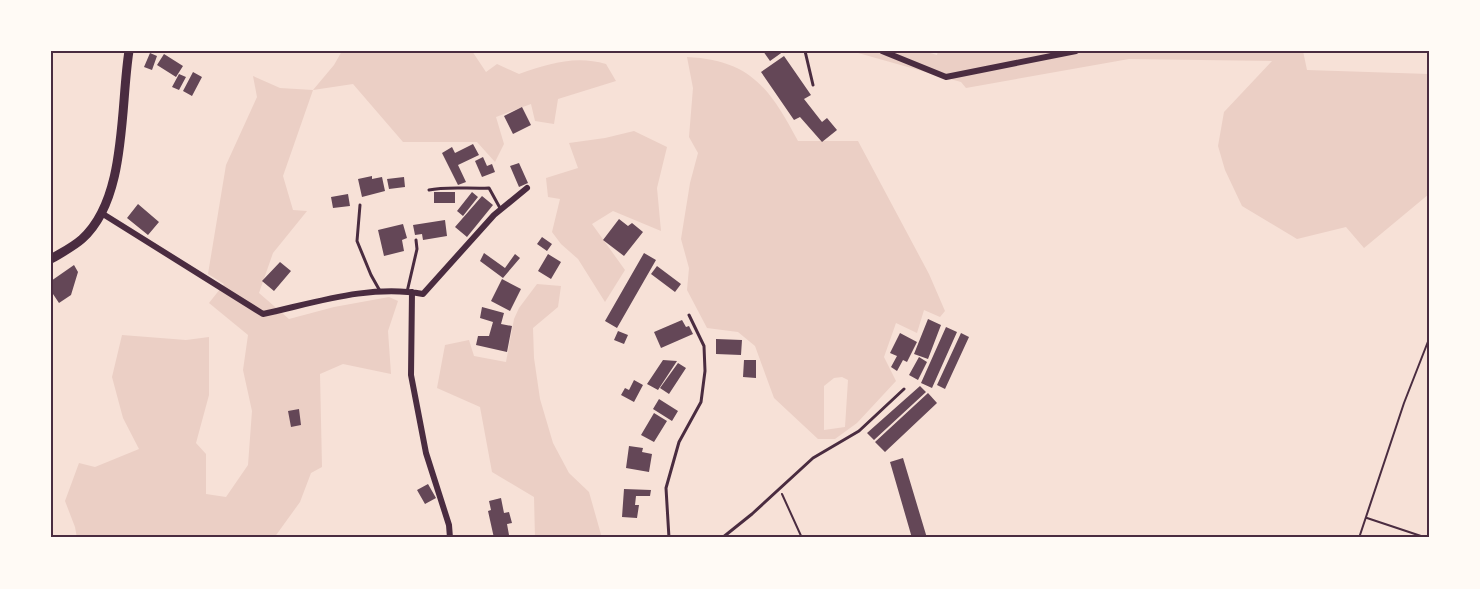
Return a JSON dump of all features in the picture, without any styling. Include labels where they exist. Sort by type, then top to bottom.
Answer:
[{"type":"main road","points":[[51,259],[82,239],[103,214],[117,166],[129,51]]},
{"type":"street","points":[[882,51],[946,77],[1076,51]]},
{"type":"street","points":[[103,214],[263,314],[380,291],[423,294],[501,209],[528,188]]},
{"type":"street","points":[[410,292],[411,375],[426,453],[450,525],[450,538]]},
{"type":"lane","points":[[805,51],[813,85]]},
{"type":"lane","points":[[429,190],[440,187],[489,188],[501,209]]},
{"type":"lane","points":[[360,205],[357,241],[380,291]]},
{"type":"lane","points":[[410,292],[417,249],[416,240]]},
{"type":"lane","points":[[669,538],[666,488],[679,442],[701,402],[705,371],[704,346],[689,315]]},
{"type":"lane","points":[[723,538],[813,458],[859,431],[904,389]]},
{"type":"path","points":[[1359,538],[1404,404],[1429,339]]},
{"type":"path","points":[[779,489],[802,538]]},
{"type":"path","points":[[1366,518],[1427,538]]},
{"type":"shaded area","points":[[342,51],[472,51],[486,72],[497,64],[519,74],[562,62],[595,61],[606,64],[616,81],[558,99],[554,124],[535,121],[531,104],[496,117],[504,144],[495,162],[477,142],[403,142],[353,84],[313,90],[334,65]]},
{"type":"shaded area","points":[[851,51],[923,51],[937,55],[938,51],[1303,51],[1307,70],[1429,74],[1429,194],[1364,248],[1346,227],[1297,239],[1242,206],[1225,170],[1218,146],[1224,112],[1272,61],[1129,59],[966,88],[961,82]]},
{"type":"shaded area","points":[[687,57],[709,59],[727,64],[743,71],[767,92],[778,106],[798,141],[858,141],[929,274],[945,311],[940,317],[924,310],[917,333],[896,323],[884,357],[896,381],[857,423],[835,439],[818,439],[774,398],[755,346],[738,332],[707,328],[687,290],[689,268],[681,239],[690,183],[698,153],[689,137],[693,88]],"holes":[[[842,377],[848,380],[845,427],[824,430],[824,386],[834,378]]]},
{"type":"shaded area","points":[[253,76],[280,88],[313,90],[283,176],[293,210],[307,211],[273,253],[259,293],[289,319],[334,307],[389,297],[398,301],[388,331],[391,374],[343,364],[320,374],[322,467],[311,473],[300,502],[274,538],[77,538],[65,501],[79,463],[95,467],[139,449],[123,418],[112,377],[122,335],[186,340],[209,337],[209,395],[196,443],[206,454],[206,494],[226,497],[248,465],[252,411],[243,370],[248,335],[209,303],[224,284],[208,274],[226,165],[257,97]]},
{"type":"shaded area","points":[[634,131],[667,147],[657,188],[661,231],[613,211],[592,224],[625,270],[605,302],[578,259],[561,244],[552,232],[560,199],[548,197],[546,178],[578,168],[569,143]]},
{"type":"shaded area","points":[[537,284],[561,286],[558,307],[533,328],[534,358],[540,399],[553,443],[569,473],[589,492],[602,538],[535,538],[534,497],[492,472],[480,407],[437,388],[445,345],[469,340],[474,356],[506,362],[514,319],[519,308]]},
{"type":"building","points":[[763,51],[784,51],[770,61]]},
{"type":"building","points":[[150,53],[157,56],[152,70],[144,67]]},
{"type":"building","points":[[164,54],[183,66],[176,77],[157,65]]},
{"type":"building","points":[[784,56],[811,95],[804,99],[822,122],[827,118],[837,130],[822,142],[800,117],[794,120],[761,72]]},
{"type":"building","points":[[193,72],[202,77],[192,96],[183,91]]},
{"type":"building","points":[[179,74],[186,77],[179,90],[172,87]]},
{"type":"building","points":[[522,107],[531,125],[513,134],[504,116]]},
{"type":"building","points":[[473,144],[479,155],[458,165],[466,182],[458,185],[442,153],[452,147],[455,153]]},
{"type":"building","points":[[483,157],[487,166],[492,164],[495,172],[482,177],[475,161]]},
{"type":"building","points":[[519,163],[528,183],[519,187],[510,166]]},
{"type":"building","points":[[372,176],[372,179],[382,177],[385,191],[362,197],[358,179]]},
{"type":"building","points":[[404,177],[405,187],[389,189],[387,179]]},
{"type":"building","points":[[434,192],[455,192],[455,203],[434,203]]},
{"type":"building","points":[[472,192],[478,197],[463,216],[457,211]]},
{"type":"building","points":[[348,194],[350,206],[333,208],[331,197]]},
{"type":"building","points":[[482,196],[493,205],[467,237],[455,227]]},
{"type":"building","points":[[138,204],[159,222],[148,235],[127,218]]},
{"type":"building","points":[[619,219],[628,226],[632,223],[643,232],[624,256],[603,240]]},
{"type":"building","points":[[445,220],[447,236],[423,240],[422,234],[415,235],[413,225]]},
{"type":"building","points":[[403,224],[407,238],[402,240],[404,251],[384,256],[378,230]]},
{"type":"building","points":[[542,237],[552,244],[547,251],[537,244]]},
{"type":"building","points":[[484,253],[505,268],[515,254],[520,258],[503,278],[480,261]]},
{"type":"building","points":[[644,253],[656,260],[617,328],[605,321]]},
{"type":"building","points":[[548,254],[561,262],[551,279],[538,271]]},
{"type":"building","points":[[280,262],[291,271],[274,291],[262,281]]},
{"type":"building","points":[[74,265],[78,272],[71,295],[59,303],[51,291],[51,281]]},
{"type":"building","points":[[657,266],[681,284],[675,292],[651,274]]},
{"type":"building","points":[[502,279],[521,289],[510,311],[491,301]]},
{"type":"building","points":[[482,307],[504,313],[501,324],[512,326],[507,352],[476,345],[478,336],[489,336],[493,322],[480,318]]},
{"type":"building","points":[[928,319],[941,325],[928,359],[914,354]]},
{"type":"building","points":[[682,320],[693,334],[661,348],[654,332]]},
{"type":"building","points":[[946,327],[957,332],[932,388],[921,383]]},
{"type":"building","points":[[618,331],[628,335],[624,344],[614,340]]},
{"type":"building","points":[[900,333],[917,342],[907,362],[903,360],[897,371],[891,367],[897,356],[890,353]]},
{"type":"building","points":[[961,333],[969,337],[945,389],[937,385]]},
{"type":"building","points":[[716,339],[742,340],[741,355],[716,354]]},
{"type":"building","points":[[919,357],[927,362],[918,380],[909,375]]},
{"type":"building","points":[[663,360],[677,361],[658,390],[647,384]]},
{"type":"building","points":[[744,360],[756,360],[756,378],[743,377]]},
{"type":"building","points":[[678,363],[686,368],[669,394],[660,388]]},
{"type":"building","points":[[634,380],[643,385],[634,402],[621,395],[625,388],[629,390]]},
{"type":"building","points":[[920,386],[926,392],[874,440],[867,433]]},
{"type":"building","points":[[928,393],[937,403],[885,452],[875,442]]},
{"type":"building","points":[[659,399],[678,411],[672,421],[653,409]]},
{"type":"building","points":[[299,409],[301,425],[291,427],[288,411]]},
{"type":"building","points":[[654,413],[667,421],[654,442],[641,435]]},
{"type":"building","points":[[629,446],[643,448],[642,452],[652,454],[649,472],[626,468]]},
{"type":"building","points":[[903,458],[927,538],[912,538],[890,462]]},
{"type":"building","points":[[428,484],[436,498],[425,504],[417,490]]},
{"type":"building","points":[[624,489],[651,490],[650,496],[636,496],[635,505],[639,505],[637,518],[622,517]]},
{"type":"building","points":[[501,498],[504,513],[509,512],[512,523],[507,524],[509,535],[494,538],[488,511],[491,510],[489,501]]}]
